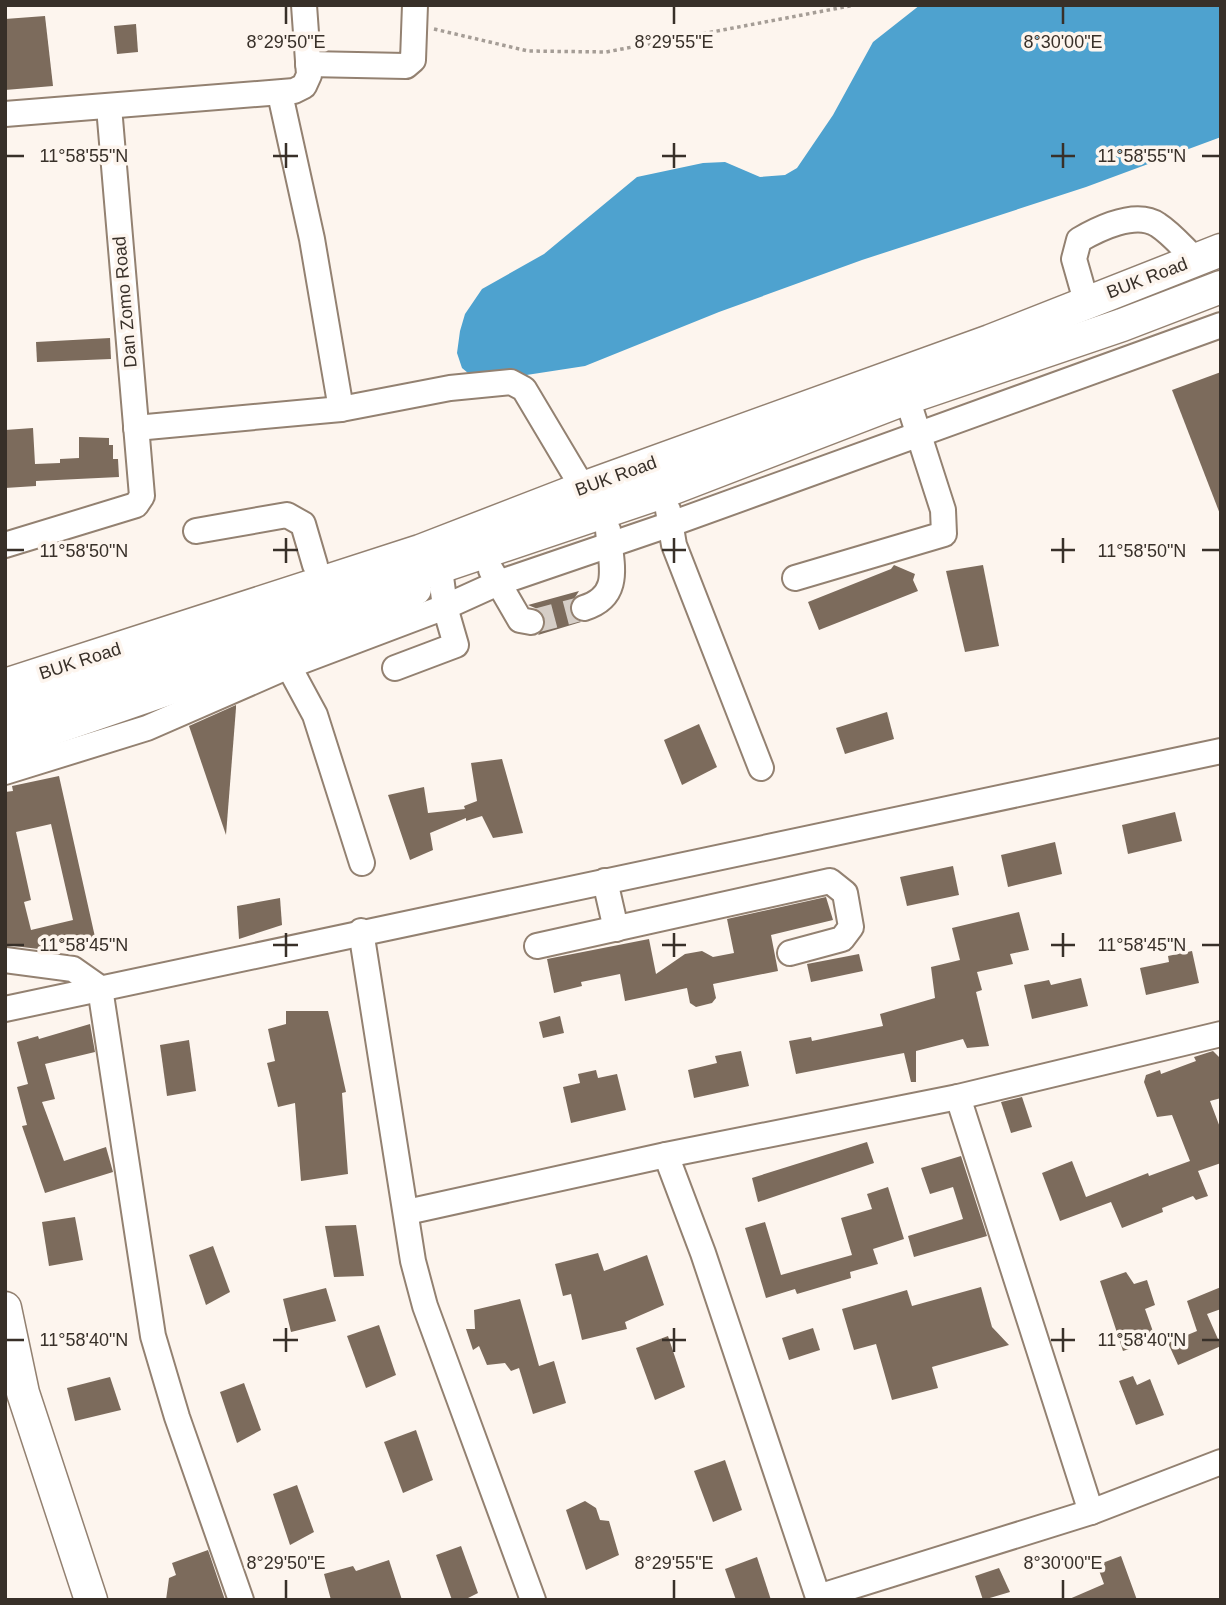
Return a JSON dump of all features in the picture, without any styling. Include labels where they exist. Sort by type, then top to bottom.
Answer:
[{"type":"main road","name":"BUK Road","points":[[5,716],[430,560],[583,488],[990,341],[1208,255]]},
{"type":"main road","name":"BUK Road","points":[[5,685],[430,560],[483,554],[663,492],[907,398],[1122,325],[1221,287]]},
{"type":"main road","points":[[5,664],[106,636],[315,565],[377,553],[430,560],[403,598],[373,616],[285,658],[5,745]]},
{"type":"main road","points":[[5,1308],[10,1396],[72,1600]]},
{"type":"main road","points":[[10,1396],[91,1600]]},
{"type":"street","points":[[5,114],[280,94],[304,86],[309,75],[304,5]]},
{"type":"street","points":[[308,64],[406,66],[413,60],[416,15]]},
{"type":"street","points":[[280,94],[312,239],[341,408]]},
{"type":"street","name":"Dan Zomo Road","points":[[5,545],[136,505],[142,496],[109,107]]},
{"type":"street","points":[[1086,301],[1073,259],[1079,240],[1102,227],[1141,220],[1157,223],[1208,255]]},
{"type":"street","points":[[5,772],[147,728],[285,658],[445,607],[498,583],[610,546],[918,432],[1221,325]]},
{"type":"street","points":[[136,428],[341,408],[450,388],[516,384],[524,389],[583,488]]},
{"type":"street","points":[[794,579],[944,534],[943,510],[907,398]]},
{"type":"street","points":[[663,492],[674,545],[761,768]]},
{"type":"street","points":[[584,608],[600,603],[610,592],[607,510]]},
{"type":"street","points":[[196,531],[288,515],[303,524],[315,565]]},
{"type":"street","points":[[483,554],[520,620],[531,622]]},
{"type":"street","points":[[395,668],[456,645],[430,560]]},
{"type":"street","points":[[285,658],[316,715],[362,863]]},
{"type":"street","points":[[5,1009],[360,931],[1221,751]]},
{"type":"street","points":[[604,881],[616,929]]},
{"type":"street","points":[[537,946],[830,881],[845,893],[851,927],[842,939],[790,953]]},
{"type":"street","points":[[360,931],[413,1261],[425,1306],[533,1600]]},
{"type":"street","points":[[5,960],[73,969],[100,988],[153,1336],[177,1418],[241,1600]]},
{"type":"street","points":[[407,1212],[666,1155],[958,1097],[1221,1034]]},
{"type":"street","points":[[958,1097],[1091,1512]]},
{"type":"street","points":[[666,1155],[703,1253],[819,1598],[1091,1512],[1221,1462]]},
{"type":"path","points":[[416,15],[528,51],[606,52],[855,5]]},
{"type":"water","points":[[920,5],[1221,5],[1221,137],[1086,187],[862,260],[719,312],[585,366],[520,376],[474,378],[462,368],[457,353],[460,331],[465,314],[482,289],[544,254],[637,177],[703,163],[725,162],[760,177],[785,175],[797,168],[833,115],[873,42]]},
{"type":"building","points":[[45,16],[53,86],[5,90],[5,19]]},
{"type":"building","points":[[136,24],[138,52],[117,54],[114,26]]},
{"type":"building","points":[[110,338],[111,359],[37,362],[36,342]]},
{"type":"building","points":[[1221,372],[1221,514],[1220,514],[1172,390]]},
{"type":"building","points":[[33,428],[35,464],[60,463],[60,459],[79,458],[79,437],[109,438],[109,445],[113,445],[113,459],[118,459],[119,477],[36,481],[36,486],[5,488],[5,430]]},
{"type":"building","points":[[894,565],[915,574],[913,580],[918,591],[819,630],[808,602],[891,569]]},
{"type":"building","points":[[983,565],[999,646],[965,652],[946,571]]},
{"type":"building","points":[[579,591],[569,607],[571,615],[581,622],[538,635],[545,625],[545,618],[540,610],[528,605]]},
{"type":"building","points":[[236,705],[236,708],[226,835],[189,726]]},
{"type":"building","points":[[887,712],[894,739],[845,754],[836,728]]},
{"type":"building","points":[[699,724],[717,767],[682,785],[664,740]]},
{"type":"building","points":[[502,759],[523,833],[493,838],[482,816],[466,821],[466,818],[430,833],[433,850],[410,860],[388,795],[424,787],[428,813],[465,809],[464,806],[477,801],[471,763]]},
{"type":"building","points":[[59,776],[95,937],[39,949],[5,945],[5,792],[13,791],[12,786]],"holes":[[[51,824],[73,920],[31,930],[24,902],[31,900],[16,832]]]},
{"type":"building","points":[[1175,812],[1182,841],[1128,854],[1122,825]]},
{"type":"building","points":[[1055,842],[1062,874],[1008,887],[1001,855]]},
{"type":"building","points":[[953,866],[959,895],[907,906],[900,877]]},
{"type":"building","points":[[826,897],[833,920],[771,935],[778,971],[713,984],[716,998],[712,1003],[696,1007],[690,1003],[687,988],[625,1001],[620,974],[581,982],[582,986],[554,993],[547,959],[649,939],[656,974],[685,954],[702,951],[713,957],[734,953],[727,919]]},
{"type":"building","points":[[280,898],[282,925],[239,939],[237,906]]},
{"type":"building","points":[[1019,912],[1029,950],[1010,954],[1013,964],[977,972],[982,990],[976,992],[989,1046],[967,1048],[963,1039],[916,1051],[916,1082],[911,1082],[904,1053],[796,1074],[789,1041],[811,1037],[812,1041],[883,1026],[880,1014],[935,998],[931,967],[960,960],[952,928]]},
{"type":"building","points":[[1192,951],[1199,983],[1146,995],[1140,968],[1169,962],[1168,956]]},
{"type":"building","points":[[859,954],[863,971],[811,982],[807,964]]},
{"type":"building","points":[[1081,978],[1088,1006],[1032,1019],[1024,985],[1049,980],[1051,985]]},
{"type":"building","points":[[286,1011],[328,1011],[346,1092],[342,1093],[348,1174],[301,1181],[295,1103],[278,1107],[267,1063],[275,1061],[268,1029],[286,1024]]},
{"type":"building","points":[[560,1016],[564,1033],[543,1038],[539,1022]]},
{"type":"building","points":[[90,1024],[95,1052],[45,1064],[55,1099],[42,1102],[64,1161],[106,1147],[113,1172],[45,1193],[22,1126],[27,1125],[17,1087],[28,1084],[17,1042],[38,1036],[39,1039]]},
{"type":"building","points":[[189,1040],[196,1091],[167,1096],[160,1045]]},
{"type":"building","points":[[741,1051],[749,1086],[694,1098],[688,1070],[717,1063],[715,1056]]},
{"type":"building","points":[[1213,1051],[1221,1059],[1221,1098],[1210,1101],[1221,1130],[1221,1163],[1198,1171],[1208,1196],[1196,1200],[1193,1196],[1162,1208],[1163,1212],[1122,1228],[1111,1202],[1060,1221],[1042,1173],[1072,1161],[1086,1197],[1148,1173],[1149,1176],[1190,1161],[1172,1115],[1157,1117],[1144,1082],[1146,1075],[1160,1070],[1161,1074],[1196,1061],[1194,1057]]},
{"type":"building","points":[[596,1070],[598,1078],[617,1074],[626,1110],[571,1123],[563,1087],[580,1083],[578,1074]]},
{"type":"building","points":[[1022,1097],[1032,1127],[1011,1133],[1001,1102]]},
{"type":"building","points":[[867,1142],[874,1163],[758,1202],[752,1178]]},
{"type":"building","points":[[961,1156],[987,1236],[914,1257],[908,1236],[963,1219],[953,1187],[930,1194],[921,1168]]},
{"type":"building","points":[[888,1187],[904,1239],[873,1249],[878,1264],[850,1272],[851,1278],[797,1294],[795,1289],[766,1298],[745,1228],[765,1222],[781,1275],[852,1255],[841,1218],[872,1209],[867,1194]]},
{"type":"building","points":[[75,1217],[83,1260],[49,1266],[42,1222]]},
{"type":"building","points":[[356,1225],[364,1276],[334,1277],[325,1226]]},
{"type":"building","points":[[213,1246],[230,1292],[206,1305],[189,1255]]},
{"type":"building","points":[[598,1253],[604,1271],[647,1255],[664,1305],[625,1322],[627,1329],[582,1340],[571,1294],[563,1296],[555,1264]]},
{"type":"building","points":[[1126,1272],[1134,1284],[1147,1280],[1155,1305],[1145,1309],[1156,1340],[1123,1351],[1100,1281]]},
{"type":"building","points":[[981,1287],[992,1327],[1009,1345],[932,1367],[938,1388],[892,1400],[876,1344],[854,1350],[842,1309],[907,1290],[912,1306]]},
{"type":"building","points":[[1221,1287],[1221,1309],[1207,1314],[1221,1346],[1178,1365],[1168,1343],[1197,1331],[1187,1301]]},
{"type":"building","points":[[326,1288],[336,1321],[291,1332],[283,1299]]},
{"type":"building","points":[[520,1299],[539,1366],[554,1361],[566,1403],[533,1414],[519,1368],[511,1371],[505,1363],[487,1365],[479,1346],[473,1350],[466,1329],[475,1329],[474,1310]]},
{"type":"building","points":[[379,1325],[396,1375],[366,1388],[347,1336]]},
{"type":"building","points":[[813,1328],[820,1350],[789,1360],[782,1338]]},
{"type":"building","points":[[668,1336],[685,1387],[655,1400],[636,1348]]},
{"type":"building","points":[[1133,1376],[1137,1385],[1150,1379],[1164,1415],[1136,1425],[1119,1381]]},
{"type":"building","points":[[110,1377],[121,1410],[75,1421],[67,1388]]},
{"type":"building","points":[[244,1383],[261,1430],[237,1443],[220,1392]]},
{"type":"building","points":[[416,1430],[433,1480],[403,1493],[384,1442]]},
{"type":"building","points":[[725,1460],[742,1510],[713,1522],[694,1471]]},
{"type":"building","points":[[297,1485],[314,1532],[290,1545],[273,1494]]},
{"type":"building","points":[[585,1501],[596,1508],[600,1520],[609,1521],[619,1555],[586,1570],[566,1510]]},
{"type":"building","points":[[461,1546],[478,1593],[464,1600],[452,1600],[436,1555]]},
{"type":"building","points":[[208,1550],[225,1600],[166,1600],[169,1578],[176,1575],[172,1563]]},
{"type":"building","points":[[1121,1556],[1137,1600],[1067,1600],[1104,1584],[1097,1565]]},
{"type":"building","points":[[757,1557],[771,1600],[736,1600],[725,1569]]},
{"type":"building","points":[[389,1560],[402,1600],[331,1600],[324,1574],[353,1566],[356,1571]]},
{"type":"building","points":[[999,1568],[1010,1592],[983,1600],[975,1576]]},
{"type":"tunnel","points":[[531,622],[584,608]]}]
